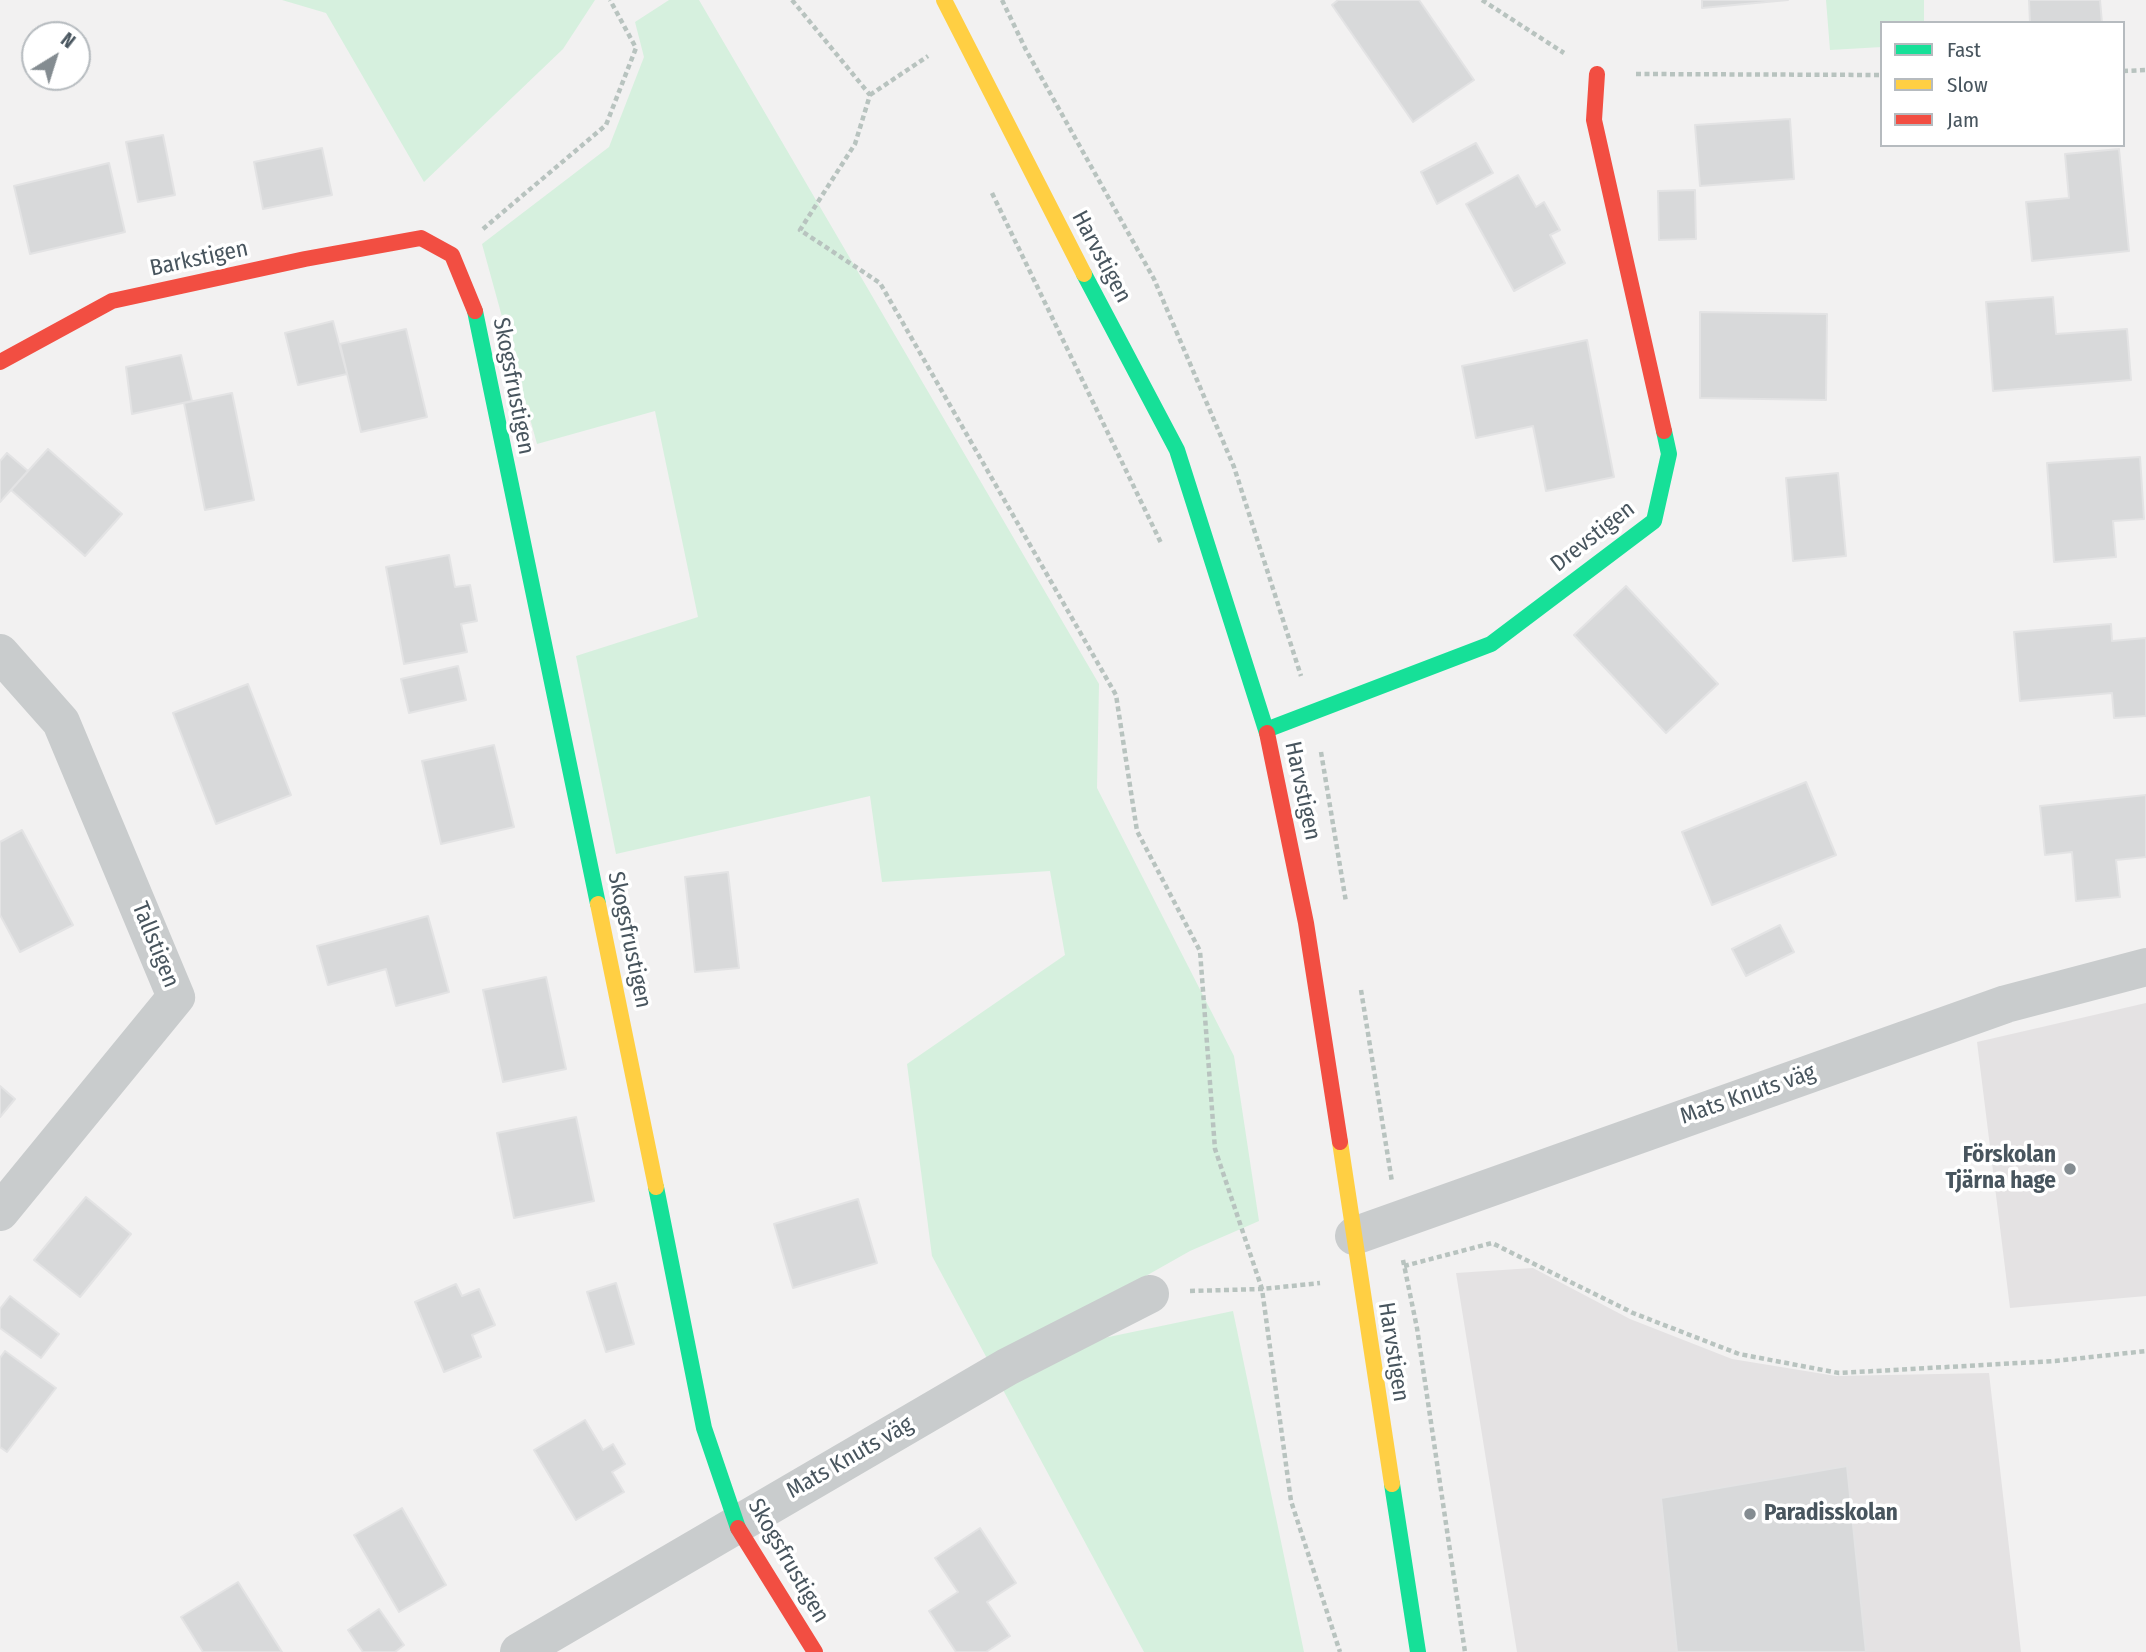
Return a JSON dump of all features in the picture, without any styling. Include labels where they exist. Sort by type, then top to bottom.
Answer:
[{"type":"street","name":"Harvstigen","points":[[944,0],[1035,181],[1177,450],[1266,730],[1306,923],[1418,1652]]},
{"type":"street","name":"Drevstigen","points":[[1266,730],[1491,644],[1654,521],[1669,454],[1594,120],[1597,74]]},
{"type":"street","name":"Barkstigen","points":[[0,362],[112,301],[305,258],[421,238],[453,255]]},
{"type":"street","name":"Skogsfrustigen","points":[[453,255],[475,310],[626,1033],[704,1428],[736,1524],[815,1652]]},
{"type":"street","name":"Tallstigen","points":[[0,653],[61,722],[176,997],[0,1212]]},
{"type":"street","name":"Mats Knuts väg","points":[[1354,1236],[2006,1004],[2146,967]]},
{"type":"street","name":"Mats Knuts väg","points":[[519,1652],[1007,1367],[1150,1294]]},
{"type":"path","points":[[453,255],[606,125],[636,48],[610,0]]},
{"type":"path","points":[[614,8],[620,0]]},
{"type":"path","points":[[792,0],[870,95]]},
{"type":"path","points":[[1482,0],[1597,74],[1880,75]]},
{"type":"path","points":[[961,34],[870,95],[855,144],[800,230],[880,284],[1116,695],[1137,831],[1200,951],[1214,1149],[1262,1289],[1291,1501],[1340,1652]]},
{"type":"path","points":[[921,46],[932,70]]},
{"type":"path","points":[[2125,71],[2146,70]]},
{"type":"path","points":[[986,182],[1167,555]]},
{"type":"path","points":[[1398,1220],[1417,1328],[1465,1652]]},
{"type":"path","points":[[1150,1294],[1230,1288],[1262,1289],[1359,1279],[1492,1243],[1633,1313],[1727,1349],[1839,1373],[2055,1361],[2146,1351]]},
{"type":"shaded area","name":"Förskolan Tjärna hage","points":[[2146,1003],[2146,1296],[2010,1308],[1977,1042]]},
{"type":"shaded area","name":"Paradisskolan","points":[[1533,1268],[1630,1319],[1732,1359],[1836,1376],[1989,1373],[2021,1652],[1517,1652],[1456,1273]]},
{"type":"green space","points":[[282,0],[595,0],[563,49],[424,182],[326,13]]},
{"type":"green space","points":[[669,0],[699,0],[1099,684],[1097,788],[1234,1056],[1259,1221],[1190,1251],[990,1364],[932,1256],[907,1064],[1065,955],[1050,871],[882,882],[870,796],[616,854],[576,656],[698,617],[655,411],[537,444],[482,244],[609,147],[644,57],[635,22]]},
{"type":"green space","points":[[1826,0],[1924,0],[1924,21],[1880,21],[1880,47],[1830,50]]},
{"type":"green space","points":[[1233,1311],[1304,1652],[1144,1652],[1002,1388],[1099,1339]]},
{"type":"building","points":[[1338,0],[1419,0],[1474,80],[1413,122],[1332,5]]},
{"type":"building","points":[[1702,0],[1788,0],[1702,8]]},
{"type":"building","points":[[2029,0],[2100,0],[2102,21],[2030,21]]},
{"type":"building","points":[[1790,119],[1794,179],[1700,186],[1695,125]]},
{"type":"building","points":[[163,135],[175,195],[138,202],[126,142]]},
{"type":"building","points":[[1476,143],[1493,173],[1437,204],[1421,172]]},
{"type":"building","points":[[322,148],[332,195],[263,209],[254,162]]},
{"type":"building","points":[[2119,149],[2129,251],[2032,261],[2026,202],[2069,198],[2065,154]]},
{"type":"building","points":[[109,163],[125,232],[30,254],[14,186]]},
{"type":"building","points":[[1518,175],[1536,207],[1544,202],[1560,230],[1550,235],[1565,263],[1514,291],[1466,204]]},
{"type":"building","points":[[1695,190],[1696,239],[1659,240],[1658,191]]},
{"type":"building","points":[[2053,297],[2056,334],[2127,329],[2131,380],[1993,391],[1986,302]]},
{"type":"building","points":[[1700,312],[1827,314],[1826,400],[1700,398]]},
{"type":"building","points":[[333,321],[347,374],[298,385],[285,333]]},
{"type":"building","points":[[406,329],[427,417],[361,432],[340,344]]},
{"type":"building","points":[[1587,340],[1614,477],[1546,491],[1533,426],[1476,438],[1462,366]]},
{"type":"building","points":[[181,355],[192,401],[132,414],[126,367]]},
{"type":"building","points":[[232,393],[254,500],[205,510],[184,403]]},
{"type":"building","points":[[48,449],[122,514],[85,556],[11,490]]},
{"type":"building","points":[[7,453],[28,471],[0,502],[0,461]]},
{"type":"building","points":[[2140,457],[2144,519],[2113,521],[2116,557],[2054,562],[2047,463]]},
{"type":"building","points":[[1838,473],[1846,556],[1793,561],[1786,478]]},
{"type":"building","points":[[449,555],[455,587],[470,585],[477,621],[461,624],[467,652],[404,664],[386,567]]},
{"type":"building","points":[[1626,586],[1718,684],[1666,733],[1574,635]]},
{"type":"building","points":[[2111,624],[2112,641],[2146,638],[2146,716],[2114,718],[2112,693],[2020,701],[2014,632]]},
{"type":"building","points":[[458,666],[466,700],[409,713],[401,679]]},
{"type":"building","points":[[248,684],[291,795],[216,824],[173,713]]},
{"type":"building","points":[[494,745],[514,827],[441,844],[422,761]]},
{"type":"building","points":[[1806,782],[1836,855],[1712,905],[1682,832]]},
{"type":"building","points":[[2146,795],[2146,857],[2116,860],[2120,897],[2076,901],[2072,852],[2045,855],[2040,806]]},
{"type":"building","points":[[22,830],[73,925],[20,952],[0,915],[0,842]]},
{"type":"building","points":[[728,872],[739,968],[695,972],[685,877]]},
{"type":"building","points":[[428,916],[449,992],[396,1006],[386,969],[328,985],[317,946]]},
{"type":"building","points":[[1780,925],[1794,952],[1746,976],[1732,949]]},
{"type":"building","points":[[546,977],[566,1069],[503,1082],[483,990]]},
{"type":"building","points":[[0,1086],[15,1099],[0,1117]]},
{"type":"building","points":[[576,1117],[594,1201],[514,1218],[497,1133]]},
{"type":"building","points":[[86,1197],[131,1234],[80,1297],[34,1260]]},
{"type":"building","points":[[858,1199],[877,1263],[793,1288],[774,1224]]},
{"type":"building","points":[[616,1283],[634,1344],[606,1352],[587,1292]]},
{"type":"building","points":[[456,1284],[462,1296],[479,1289],[495,1325],[472,1335],[481,1357],[444,1372],[415,1302]]},
{"type":"building","points":[[10,1296],[59,1334],[41,1358],[0,1328],[0,1309]]},
{"type":"building","points":[[5,1351],[56,1388],[7,1452],[0,1447],[0,1358]]},
{"type":"building","points":[[585,1420],[603,1450],[613,1444],[625,1464],[612,1472],[624,1492],[576,1520],[534,1450]]},
{"type":"building","name":"Paradisskolan","points":[[1847,1466],[1866,1652],[1677,1652],[1661,1498]]},
{"type":"building","points":[[402,1508],[446,1585],[399,1612],[354,1535]]},
{"type":"building","points":[[980,1528],[1016,1583],[987,1602],[1010,1636],[986,1652],[956,1652],[929,1611],[958,1592],[935,1558]]},
{"type":"building","points":[[238,1582],[282,1652],[203,1652],[181,1617]]},
{"type":"building","points":[[379,1609],[404,1645],[395,1652],[363,1652],[348,1630]]},
{"type":"traffic: fast","points":[[1084,274],[1177,450],[1267,733]]},
{"type":"traffic: fast","points":[[475,311],[598,904]]},
{"type":"traffic: fast","points":[[1266,730],[1491,644],[1654,521],[1669,454],[1664,431]]},
{"type":"traffic: fast","points":[[656,1187],[704,1428],[738,1528]]},
{"type":"traffic: fast","points":[[1392,1484],[1418,1652]]},
{"type":"traffic: slow","points":[[944,0],[1084,274]]},
{"type":"traffic: slow","points":[[598,904],[656,1187]]},
{"type":"traffic: slow","points":[[1340,1142],[1392,1484]]},
{"type":"traffic: jam","points":[[1597,74],[1594,120],[1664,431]]},
{"type":"traffic: jam","points":[[0,362],[112,301],[305,259],[421,238],[452,255],[475,311]]},
{"type":"traffic: jam","points":[[1267,733],[1306,923],[1340,1142]]},
{"type":"traffic: jam","points":[[738,1528],[815,1652]]},
{"type":"place","name":"Förskolan Tjärna hage","points":[[2070,1169]]},
{"type":"place","name":"Paradisskolan","points":[[1750,1514]]}]
